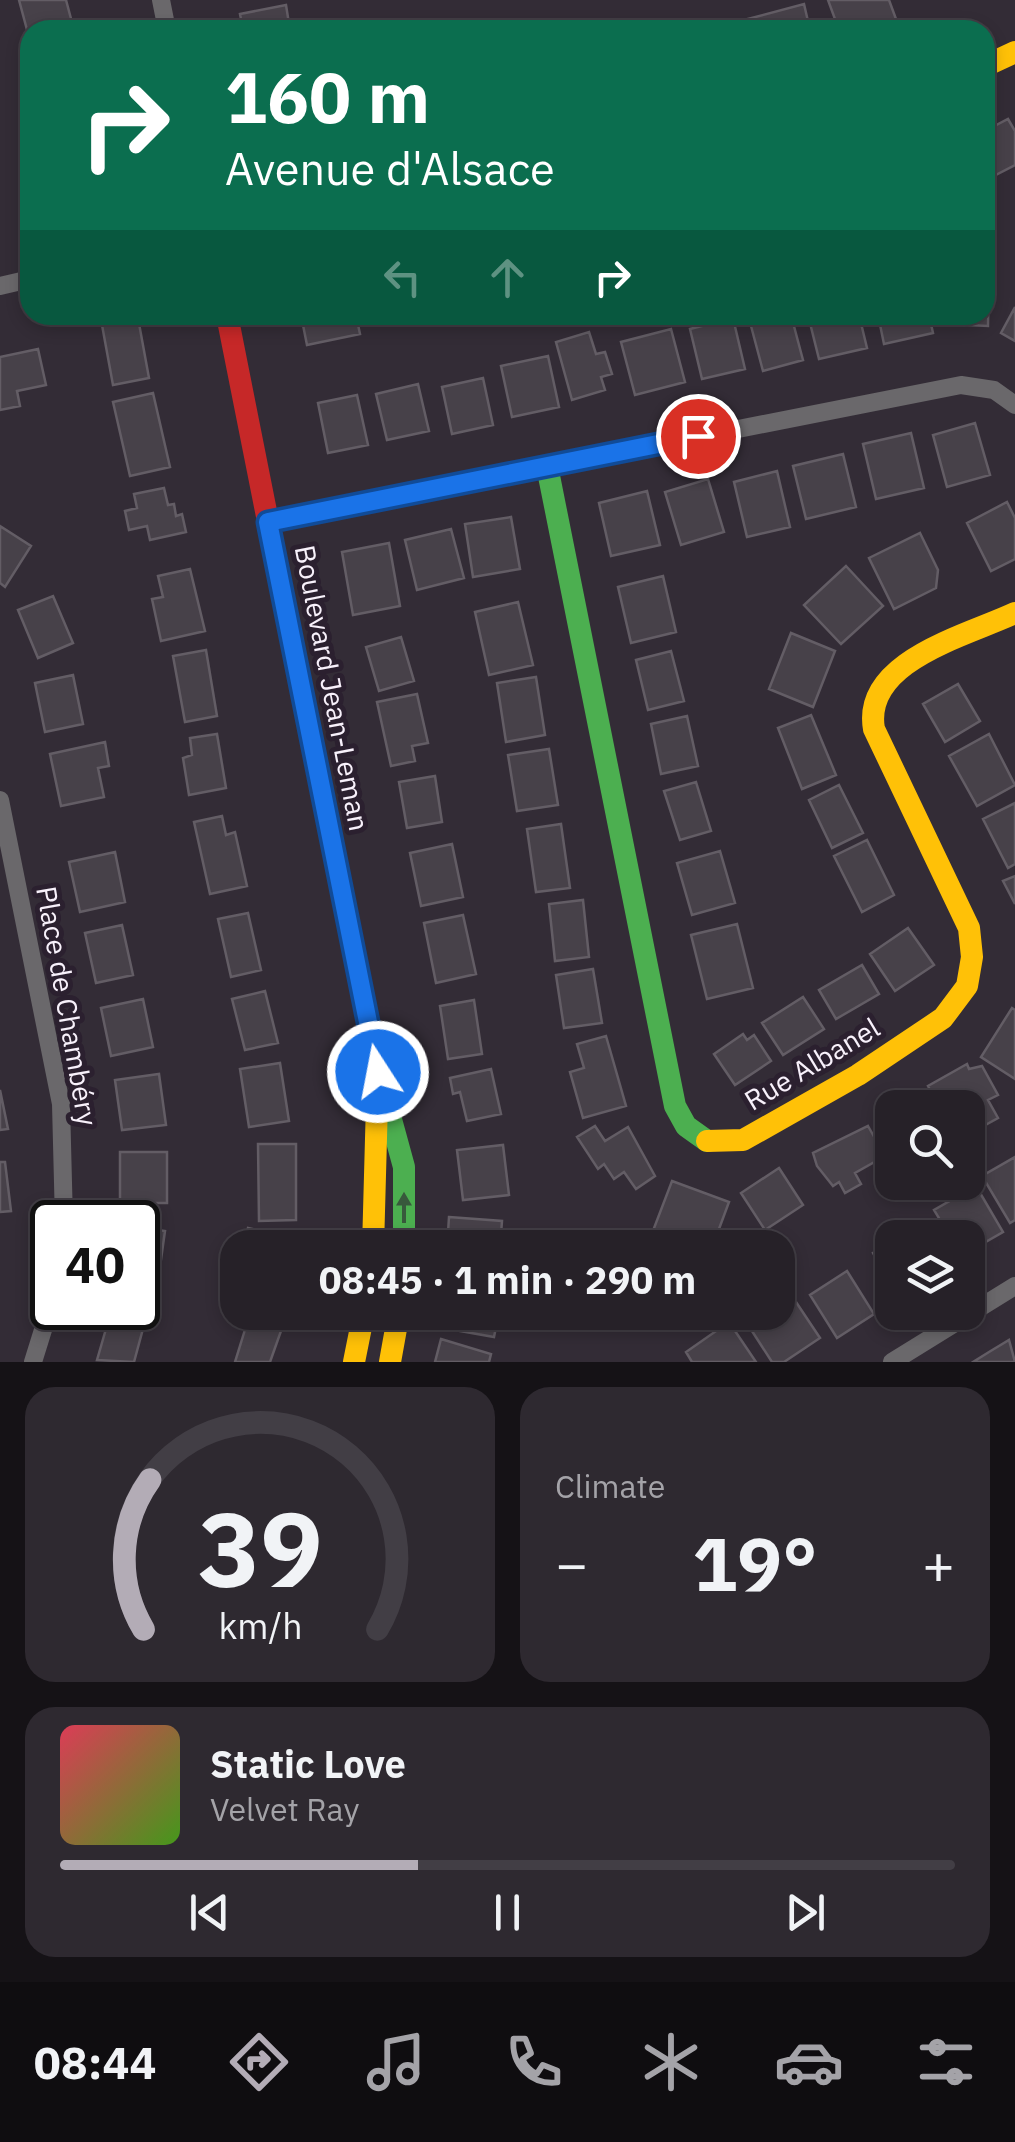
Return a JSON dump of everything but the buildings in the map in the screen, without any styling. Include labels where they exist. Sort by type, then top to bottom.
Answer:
[{"type":"street","name":"Boulevard Jean-Leman","points":[[229,325],[378,1072],[404,1168],[404,1230]]},
{"type":"street","points":[[268,522],[961,385],[994,390],[1015,405]]},
{"type":"street","name":"Rue Albanel","points":[[547,466],[674,1106],[690,1132],[705,1142],[743,1140],[926,1031],[959,1001],[973,964],[970,928],[874,729],[872,710],[876,691],[895,669],[1015,613]]},
{"type":"street","name":"Place de Chambéry","points":[[0,800],[61,1104],[63,1200]]},
{"type":"street","name":"Boulevard Jean-Leman","points":[[374,1230],[378,1072]]},
{"type":"street","points":[[892,1362],[1015,1286]]},
{"type":"street","points":[[33,1362],[43,1330]]},
{"type":"street","points":[[354,1362],[360,1330]]},
{"type":"street","points":[[390,1362],[396,1330]]},
{"type":"traffic: fast","points":[[547,466],[675,1106],[686,1126],[707,1141]]},
{"type":"traffic: fast","points":[[316,763],[378,1072],[404,1167],[404,1230]]},
{"type":"traffic: slow","points":[[995,61],[1015,52]]},
{"type":"traffic: slow","points":[[707,1141],[743,1140],[858,1075],[943,1018],[967,986],[972,957],[969,928],[874,729],[875,705],[884,685],[900,668],[946,642],[1015,613]]},
{"type":"traffic: slow","points":[[373,1230],[377,1102]]},
{"type":"traffic: slow","points":[[354,1362],[360,1330]]},
{"type":"traffic: slow","points":[[390,1362],[396,1330]]},
{"type":"traffic: jam","points":[[229,325],[316,763]]},
{"type":"route","points":[[378,1072],[268,522],[698,436]]}]
